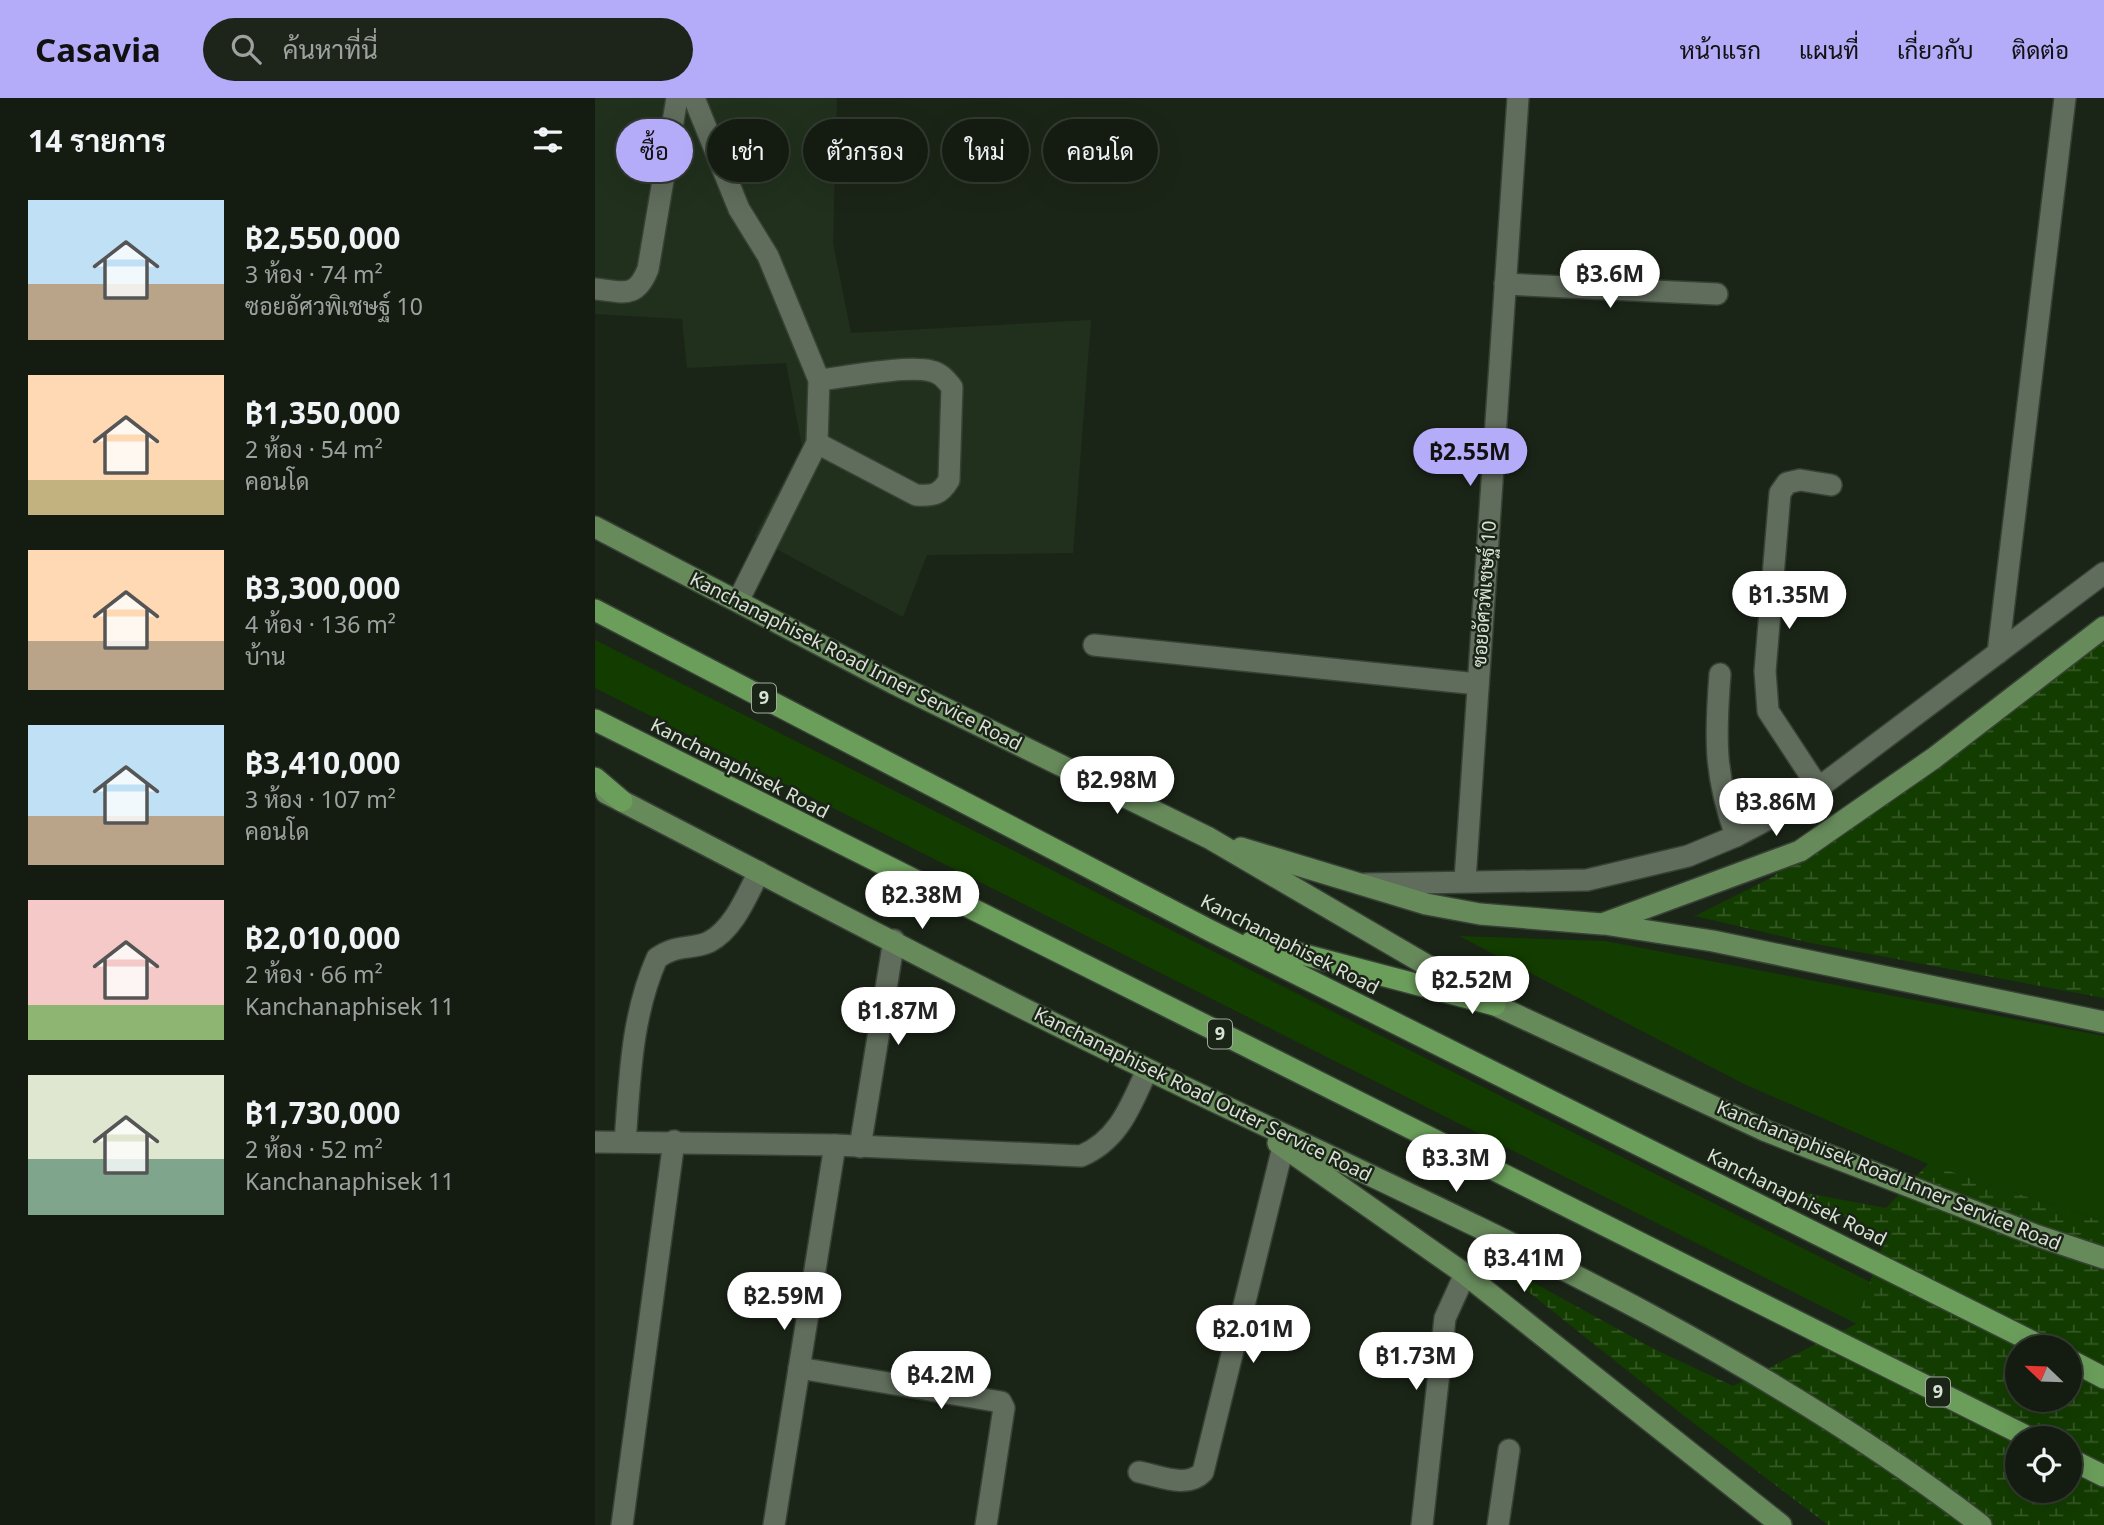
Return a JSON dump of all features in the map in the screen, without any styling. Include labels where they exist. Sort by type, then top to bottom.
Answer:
[{"type":"highway","name":"Kanchanaphisek Road","points":[[595,610],[1209,930],[2019,1335]]},
{"type":"highway","name":"Kanchanaphisek Road","points":[[595,720],[2006,1426]]},
{"type":"highway","points":[[595,778],[622,801]]},
{"type":"highway","points":[[1209,930],[1495,1005]]},
{"type":"highway","points":[[2083,1367],[2104,1378]]},
{"type":"highway","points":[[2082,1465],[2104,1476]]},
{"type":"main road","name":"Kanchanaphisek Road Inner Service Road","points":[[595,527],[893,683],[1209,838],[1495,1005],[1766,1130],[2038,1236],[2104,1258]]},
{"type":"main road","points":[[1602,924],[1800,851],[1934,758],[2104,627]]},
{"type":"main road","name":"Kanchanaphisek Road Outer Service Road","points":[[595,787],[1147,1069],[1660,1320],[1882,1455],[1981,1525]]},
{"type":"main road","points":[[1209,838],[1426,904],[1480,914],[1602,924],[1713,941],[2104,1021]]},
{"type":"main road","points":[[1231,1109],[1465,1274],[1781,1525]]},
{"type":"street","points":[[595,289],[629,292],[641,285],[648,268],[677,98]]},
{"type":"street","points":[[694,98],[739,209],[768,256],[818,380],[817,443],[738,601]]},
{"type":"street","name":"ซอยอัศวพิเชษฐ์ 10","points":[[1465,880],[1518,98]]},
{"type":"street","points":[[1998,653],[2065,98]]},
{"type":"street","points":[[1506,284],[1717,294]]},
{"type":"street","points":[[817,443],[916,495],[932,496],[942,491],[949,480],[952,387],[943,376],[930,370],[914,370],[818,380]]},
{"type":"street","points":[[1818,787],[1768,711],[1765,671],[1780,493],[1787,483],[1800,480],[1831,485]]},
{"type":"street","points":[[1365,884],[1465,880],[1587,880],[1688,856],[1736,836],[1797,804],[2104,573]]},
{"type":"street","points":[[1094,645],[1478,684]]},
{"type":"street","points":[[1720,674],[1715,731],[1721,796],[1736,836]]},
{"type":"street","points":[[625,1142],[636,1022],[657,958],[682,946],[708,943],[721,933],[736,914],[759,872]]},
{"type":"street","points":[[860,1147],[894,940]]},
{"type":"street","points":[[595,1142],[835,1145],[1081,1156],[1096,1150],[1124,1119],[1147,1069]]},
{"type":"street","points":[[622,1525],[674,1142]]},
{"type":"street","points":[[774,1525],[835,1145]]},
{"type":"street","points":[[1139,1472],[1186,1482],[1197,1479],[1203,1472],[1242,1325],[1283,1147]]},
{"type":"street","points":[[1422,1525],[1445,1318],[1465,1274]]},
{"type":"street","points":[[799,1368],[1001,1402],[1005,1408],[986,1525]]},
{"type":"street","points":[[1498,1525],[1509,1450]]},
{"type":"shaded area","points":[[595,98],[837,98],[836,119],[803,119],[803,182],[835,182],[833,243],[851,333],[1091,320],[1073,553],[927,555],[903,617],[754,537],[802,446],[786,363],[687,368],[682,319],[595,314]]},
{"type":"green space","points":[[595,640],[1870,1282],[1857,1324],[595,688]]},
{"type":"green space","points":[[2104,642],[2104,998],[1811,943],[1695,916],[1769,879]]},
{"type":"green space","points":[[1459,936],[1605,941],[2104,1036],[2104,1222],[1928,1164],[1744,1084]]},
{"type":"green space","points":[[1928,1164],[2104,1222],[2104,1525],[1828,1525],[1683,1415],[1481,1254],[1656,1350],[1733,1386],[1856,1324],[1885,1238],[1790,1190],[1886,1208]]}]
